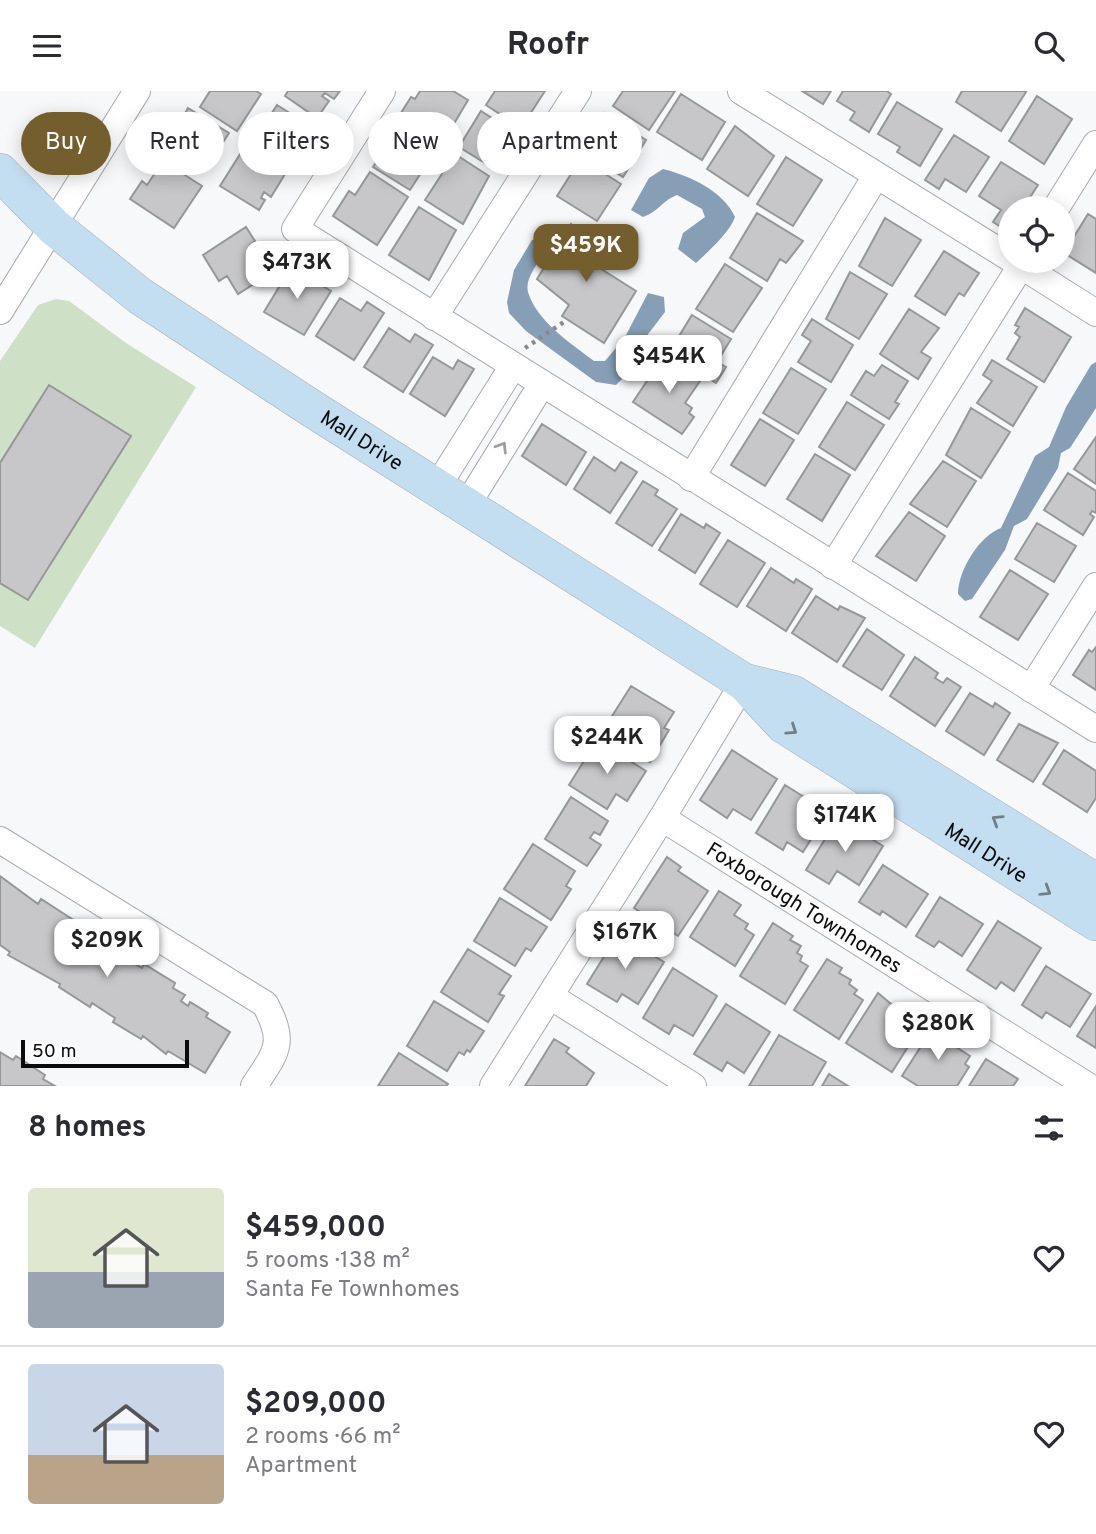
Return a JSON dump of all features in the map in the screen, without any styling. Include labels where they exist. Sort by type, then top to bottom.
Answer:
[{"type":"main road","name":"Mall Drive","points":[[0,172],[54,227],[140,296],[310,408],[744,682],[784,725],[1096,922]]},
{"type":"main road","name":"Mall Drive","points":[[744,682],[793,694],[1096,882]]},
{"type":"street","points":[[0,311],[138,91]]},
{"type":"street","points":[[382,91],[295,229],[1096,729]]},
{"type":"street","points":[[434,317],[578,91]]},
{"type":"street","points":[[741,91],[998,250]]},
{"type":"street","points":[[1064,196],[1096,144]]},
{"type":"street","points":[[691,478],[876,176]]},
{"type":"street","points":[[833,566],[1010,273]]},
{"type":"street","points":[[1035,273],[1096,313]]},
{"type":"street","points":[[452,496],[513,366]]},
{"type":"street","points":[[452,496],[542,384]]},
{"type":"street","points":[[1031,689],[1096,586]]},
{"type":"street","points":[[493,1086],[662,818],[744,682]]},
{"type":"street","name":"Foxborough Townhomes","points":[[662,818],[1088,1086]]},
{"type":"street","points":[[0,840],[265,1004],[278,1028],[274,1055],[254,1086]]},
{"type":"street","points":[[550,996],[693,1086]]},
{"type":"path","points":[[536,338],[567,320]]},
{"type":"green space","points":[[56,299],[69,301],[126,343],[196,387],[35,648],[0,626],[0,583],[29,600],[131,436],[49,385],[0,463],[0,361],[38,305]]},
{"type":"water","points":[[663,169],[704,185],[723,199],[735,217],[724,235],[696,263],[678,249],[683,233],[705,217],[702,209],[677,195],[643,217],[631,210],[649,178]]},
{"type":"water","points":[[542,237],[544,250],[528,285],[532,302],[555,330],[594,361],[605,361],[625,337],[648,293],[664,297],[665,312],[636,350],[635,366],[616,385],[596,382],[526,331],[509,313],[507,302],[514,270],[532,240]]},
{"type":"water","points":[[1096,362],[1096,408],[1070,448],[1061,453],[1058,468],[1027,519],[1014,526],[1005,550],[972,599],[965,601],[958,594],[959,585],[971,555],[985,538],[1001,528],[1035,456],[1049,447],[1066,407],[1091,365]]},
{"type":"building","points":[[210,91],[256,91],[261,94],[249,112],[238,112],[237,131],[224,123],[224,112],[208,112],[200,107]]},
{"type":"building","points":[[288,91],[340,91],[334,99],[325,93],[322,96],[329,101],[321,112],[308,112],[285,96]]},
{"type":"building","points":[[420,91],[453,91],[468,100],[461,112],[402,112],[411,97],[415,99]]},
{"type":"building","points":[[495,91],[545,91],[531,112],[497,112],[486,105]]},
{"type":"building","points":[[623,91],[675,91],[649,130],[642,125],[642,112],[622,112],[613,106]]},
{"type":"building","points":[[802,91],[831,91],[823,104]]},
{"type":"building","points":[[843,91],[887,91],[891,94],[869,132],[850,120],[855,112],[837,101]]},
{"type":"building","points":[[962,91],[1026,92],[1001,131],[956,102]]},
{"type":"building","points":[[681,94],[725,122],[702,160],[657,132]]},
{"type":"building","points":[[1037,96],[1072,119],[1044,164],[1009,141]]},
{"type":"building","points":[[897,102],[942,129],[920,166],[897,152],[900,147],[878,134]]},
{"type":"building","points":[[277,105],[288,112],[273,112]]},
{"type":"building","points":[[477,118],[477,158],[463,149],[463,140]]},
{"type":"building","points":[[735,126],[774,156],[748,196],[707,169]]},
{"type":"building","points":[[954,135],[989,157],[966,192],[945,179],[939,189],[925,180]]},
{"type":"building","points":[[786,157],[822,180],[793,226],[757,204]]},
{"type":"building","points":[[238,158],[238,175],[284,175],[271,197],[264,192],[261,198],[265,200],[259,210],[220,186]]},
{"type":"building","points":[[463,159],[477,168],[477,175],[489,176],[463,224],[425,200],[441,175],[463,175]]},
{"type":"building","points":[[1001,162],[1038,185],[1031,196],[998,196],[998,208],[979,196]]},
{"type":"building","points":[[154,175],[185,175],[202,186],[174,228],[130,199],[142,181],[147,185]]},
{"type":"building","points":[[368,175],[375,175],[408,197],[377,245],[333,216],[349,191],[355,195]]},
{"type":"building","points":[[386,175],[420,175],[410,190]]},
{"type":"building","points":[[570,175],[607,175],[621,184],[597,221],[557,196]]},
{"type":"building","points":[[419,207],[456,230],[429,280],[389,255]]},
{"type":"building","points":[[757,213],[803,241],[786,263],[780,259],[767,281],[730,258]]},
{"type":"building","points":[[1088,214],[1096,219],[1096,273],[1075,260],[1075,235]]},
{"type":"building","points":[[885,218],[921,240],[892,286],[859,266]]},
{"type":"building","points":[[571,224],[607,247],[595,265],[636,291],[604,343],[562,316],[569,305],[537,279]]},
{"type":"building","points":[[246,227],[255,241],[250,245],[256,255],[263,250],[276,270],[238,294],[227,276],[219,281],[203,255]]},
{"type":"building","points":[[944,251],[979,273],[964,296],[959,293],[945,315],[915,296]]},
{"type":"building","points":[[725,264],[762,288],[733,332],[696,309]]},
{"type":"building","points":[[291,267],[331,291],[304,335],[264,312]]},
{"type":"building","points":[[850,272],[887,294],[859,339],[826,319]]},
{"type":"building","points":[[340,298],[361,311],[367,302],[384,313],[354,360],[316,336]]},
{"type":"building","points":[[1025,308],[1071,337],[1044,382],[1007,359],[1020,337],[1015,333],[1019,327],[1015,325]]},
{"type":"building","points":[[909,309],[939,328],[921,352],[931,358],[918,379],[880,354]]},
{"type":"building","points":[[692,315],[731,339],[717,362],[726,367],[716,383],[668,354]]},
{"type":"building","points":[[812,319],[853,345],[831,382],[798,362],[811,341],[802,335]]},
{"type":"building","points":[[389,328],[410,342],[415,334],[433,345],[403,392],[364,367]]},
{"type":"building","points":[[433,357],[453,369],[458,360],[474,369],[445,416],[410,394]]},
{"type":"building","points":[[663,357],[700,381],[685,403],[692,408],[689,413],[694,417],[682,434],[633,402]]},
{"type":"building","points":[[992,360],[1037,387],[1013,426],[977,403],[992,381],[983,375]]},
{"type":"building","points":[[882,365],[908,381],[895,402],[899,404],[889,419],[851,395],[866,371],[874,376]]},
{"type":"building","points":[[791,368],[826,389],[798,434],[763,413]]},
{"type":"building","points":[[49,385],[131,436],[28,600],[0,583],[0,463]]},
{"type":"building","points":[[847,402],[884,425],[855,470],[819,447]]},
{"type":"building","points":[[971,408],[1010,432],[981,478],[946,455]]},
{"type":"building","points":[[760,419],[794,440],[765,486],[731,465]]},
{"type":"building","points":[[542,424],[586,452],[566,485],[522,456]]},
{"type":"building","points":[[1096,437],[1096,484],[1074,469]]},
{"type":"building","points":[[815,454],[850,475],[822,521],[787,499]]},
{"type":"building","points":[[594,457],[615,471],[621,462],[637,472],[610,513],[574,489]]},
{"type":"building","points":[[943,461],[976,481],[947,527],[910,504]]},
{"type":"building","points":[[1068,473],[1096,491],[1096,513],[1092,511],[1090,514],[1094,517],[1083,535],[1044,510]]},
{"type":"building","points":[[643,481],[658,490],[655,495],[677,509],[652,546],[616,523]]},
{"type":"building","points":[[909,512],[945,536],[916,581],[876,556]]},
{"type":"building","points":[[681,514],[704,528],[706,524],[720,533],[695,573],[659,550]]},
{"type":"building","points":[[1037,523],[1076,546],[1054,582],[1015,559]]},
{"type":"building","points":[[728,540],[765,563],[737,607],[700,584]]},
{"type":"building","points":[[771,568],[794,583],[796,579],[812,589],[786,631],[747,606]]},
{"type":"building","points":[[1010,570],[1048,594],[1018,640],[980,617]]},
{"type":"building","points":[[816,596],[838,610],[840,606],[865,618],[837,662],[792,633]]},
{"type":"building","points":[[867,629],[904,655],[882,690],[843,666]]},
{"type":"building","points":[[1096,647],[1096,690],[1073,675],[1089,650],[1092,652]]},
{"type":"building","points":[[915,657],[938,673],[935,678],[943,683],[947,678],[961,687],[935,726],[890,696]]},
{"type":"building","points":[[631,686],[674,712],[664,728],[669,730],[650,762],[602,732]]},
{"type":"building","points":[[970,693],[993,707],[995,703],[1010,713],[984,755],[946,731]]},
{"type":"building","points":[[1019,724],[1058,743],[1033,782],[997,760]]},
{"type":"building","points":[[597,740],[646,771],[627,801],[616,794],[607,809],[569,785]]},
{"type":"building","points":[[732,750],[777,779],[751,820],[733,809],[727,818],[700,800]]},
{"type":"building","points":[[1064,750],[1096,771],[1096,798],[1087,812],[1043,784]]},
{"type":"building","points":[[785,785],[828,812],[803,852],[787,842],[783,850],[756,833]]},
{"type":"building","points":[[571,797],[608,821],[600,835],[594,832],[590,838],[601,845],[587,866],[545,839]]},
{"type":"building","points":[[838,818],[883,846],[859,885],[837,871],[829,884],[806,870]]},
{"type":"building","points":[[533,844],[575,871],[566,886],[571,889],[551,920],[504,889]]},
{"type":"building","points":[[667,857],[681,867],[678,871],[708,891],[678,936],[634,908]]},
{"type":"building","points":[[883,865],[928,894],[906,927],[882,911],[880,915],[859,902]]},
{"type":"building","points":[[0,876],[38,904],[41,899],[72,919],[69,924],[90,937],[92,933],[124,952],[122,956],[142,968],[144,964],[175,983],[173,988],[185,995],[181,1001],[188,1006],[190,1002],[208,1013],[206,1017],[230,1032],[205,1073],[168,1051],[166,1054],[143,1036],[141,1039],[113,1022],[115,1018],[92,1003],[90,1007],[59,987],[60,984],[8,955],[10,952],[0,945]]},
{"type":"building","points":[[719,891],[741,905],[734,915],[748,924],[745,929],[754,935],[735,966],[690,937]]},
{"type":"building","points":[[940,897],[983,924],[962,956],[939,941],[934,947],[916,936]]},
{"type":"building","points":[[500,898],[547,927],[531,951],[526,948],[515,966],[474,941]]},
{"type":"building","points":[[998,921],[1041,948],[1014,991],[1001,982],[996,989],[967,970]]},
{"type":"building","points":[[773,923],[793,936],[790,940],[801,946],[797,953],[802,956],[800,961],[808,966],[785,1004],[740,976]]},
{"type":"building","points":[[618,934],[664,962],[638,1004],[622,994],[617,1002],[587,984]]},
{"type":"building","points":[[468,949],[511,976],[499,994],[504,996],[488,1022],[441,992]]},
{"type":"building","points":[[827,959],[842,968],[839,973],[851,980],[849,984],[857,990],[854,994],[863,1000],[839,1039],[794,1010]]},
{"type":"building","points":[[1046,966],[1091,994],[1070,1027],[1046,1012],[1042,1018],[1022,1005]]},
{"type":"building","points":[[673,968],[717,996],[693,1036],[674,1025],[669,1034],[643,1018]]},
{"type":"building","points":[[878,993],[904,1015],[901,1019],[910,1025],[908,1029],[916,1034],[892,1072],[846,1043]]},
{"type":"building","points":[[434,1001],[484,1031],[470,1052],[467,1050],[464,1055],[459,1052],[447,1071],[407,1046]]},
{"type":"building","points":[[726,1004],[770,1032],[744,1073],[727,1062],[722,1071],[694,1054]]},
{"type":"building","points":[[1096,1006],[1096,1048],[1077,1036]]},
{"type":"building","points":[[934,1026],[956,1040],[953,1045],[970,1056],[965,1064],[969,1067],[957,1086],[918,1086],[902,1076]]},
{"type":"building","points":[[779,1035],[826,1062],[812,1086],[749,1086]]},
{"type":"building","points":[[554,1039],[569,1048],[566,1052],[594,1073],[586,1086],[525,1086]]},
{"type":"building","points":[[0,1052],[13,1060],[16,1056],[45,1075],[43,1079],[55,1086],[0,1086]]},
{"type":"building","points":[[399,1053],[448,1084],[378,1086]]},
{"type":"building","points":[[986,1059],[1018,1079],[1013,1086],[969,1086]]},
{"type":"building","points":[[829,1074],[848,1086],[822,1086]]}]
